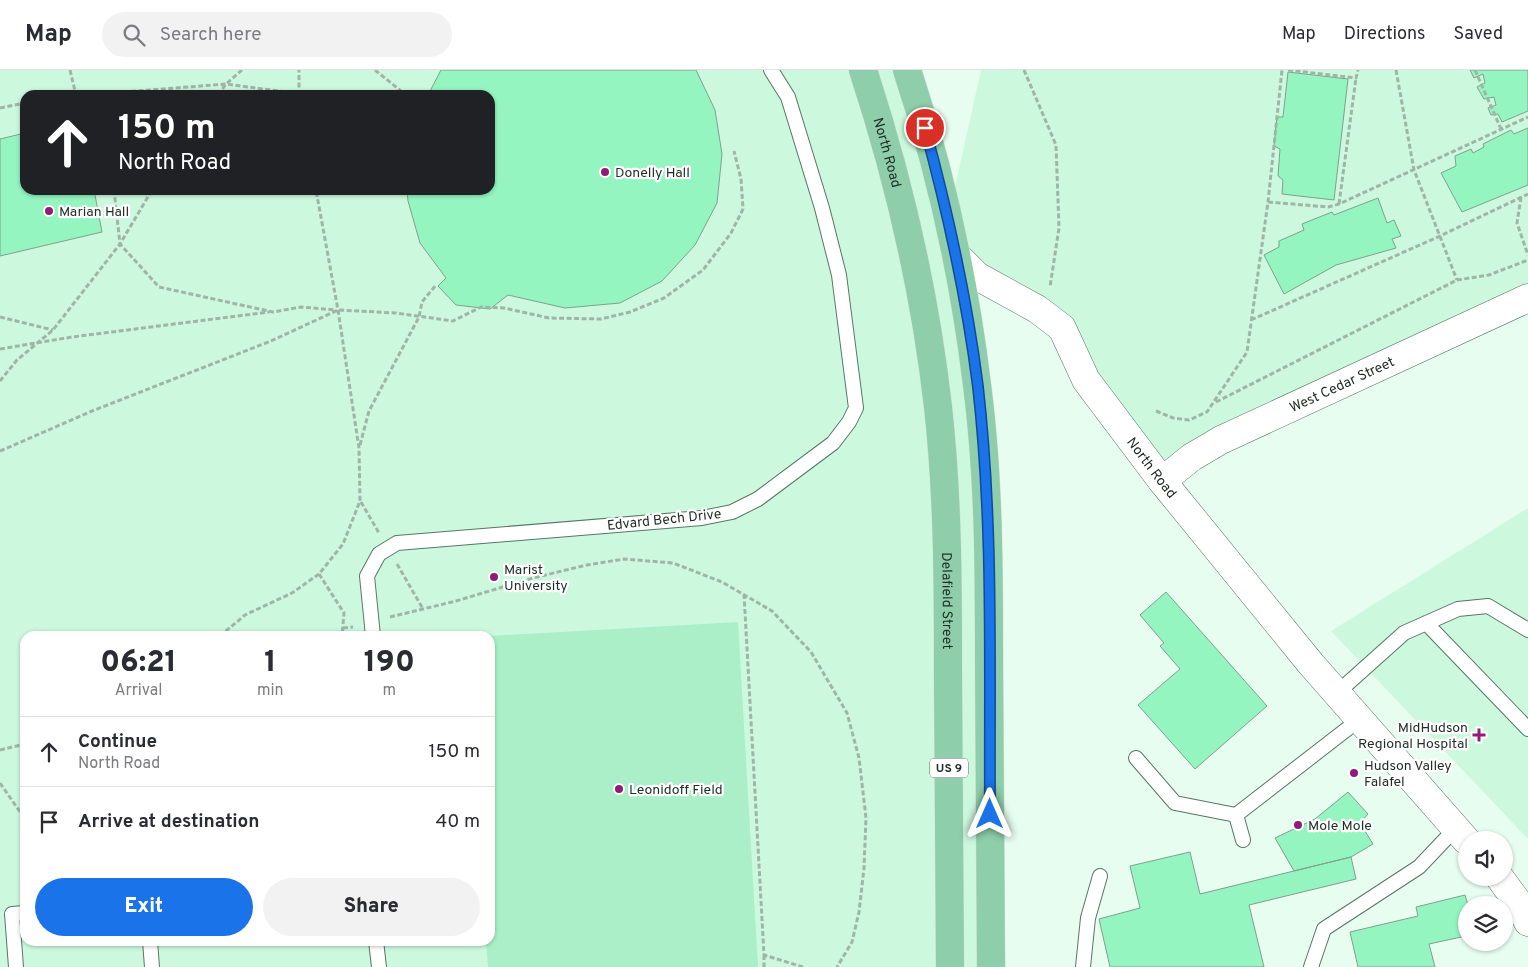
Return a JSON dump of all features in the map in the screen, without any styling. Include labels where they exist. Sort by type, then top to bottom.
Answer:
[{"type":"highway","name":"North Road","points":[[863,70],[889,152],[910,237]]},
{"type":"highway","points":[[907,70],[935,164],[957,256],[977,386],[988,516],[991,967]]},
{"type":"highway","name":"Delafield Street","points":[[910,237],[932,366],[946,497],[950,967]]},
{"type":"street","name":"North Road","points":[[957,256],[977,276],[1048,316],[1062,328],[1086,380],[1159,478],[1337,693],[1458,831]]},
{"type":"street","name":"West Cedar Street","points":[[1159,478],[1192,456],[1221,440],[1528,298]]},
{"type":"street","points":[[1513,880],[1528,891]]},
{"type":"street","points":[[1506,886],[1519,904],[1528,922]]},
{"type":"lane","name":"Edvard Bech Drive","points":[[372,630],[367,576],[379,554],[398,543],[702,518],[732,512],[758,499],[833,442],[849,422],[856,408],[839,275],[822,208],[788,97],[771,70]]},
{"type":"lane","points":[[1337,693],[1404,633],[1458,609],[1488,606],[1528,630]]},
{"type":"lane","points":[[1426,623],[1528,728]]},
{"type":"lane","points":[[1136,758],[1175,803],[1236,815],[1360,719]]},
{"type":"lane","points":[[1236,815],[1243,840]]},
{"type":"lane","points":[[1311,967],[1324,929],[1419,868],[1458,836]]},
{"type":"lane","points":[[1083,967],[1088,918],[1100,876]]},
{"type":"lane","points":[[16,967],[18,914]]},
{"type":"lane","points":[[150,946],[152,967]]},
{"type":"lane","points":[[377,946],[379,967]]},
{"type":"path","points":[[70,70],[75,90]]},
{"type":"path","points":[[222,90],[242,70]]},
{"type":"path","points":[[298,90],[299,70]]},
{"type":"path","points":[[375,70],[400,90]]},
{"type":"path","points":[[1024,70],[1056,145],[1059,228],[1048,295]]},
{"type":"path","points":[[1156,411],[1173,418],[1189,420],[1207,412],[1247,352],[1268,202],[1282,70]]},
{"type":"path","points":[[1288,70],[1356,78]]},
{"type":"path","points":[[1339,204],[1358,70]]},
{"type":"path","points":[[1396,70],[1414,170],[1457,280]]},
{"type":"path","points":[[1475,70],[1501,130]]},
{"type":"path","points":[[153,90],[226,84],[269,90]]},
{"type":"path","points":[[0,108],[20,104]]},
{"type":"path","points":[[1268,202],[1328,207],[1339,204],[1528,117]]},
{"type":"path","points":[[0,349],[72,337],[301,307],[396,313],[453,321],[481,308],[504,308],[550,318],[601,319],[630,312],[664,298],[703,270],[732,233],[743,209],[741,179],[734,151]]},
{"type":"path","points":[[1251,320],[1440,236],[1528,194]]},
{"type":"path","points":[[115,195],[120,244],[159,287],[273,312]]},
{"type":"path","points":[[0,381],[17,360],[53,330],[120,244],[149,195]]},
{"type":"path","points":[[226,631],[245,615],[292,593],[319,574],[343,544],[360,501],[359,448],[338,310],[317,195]]},
{"type":"path","points":[[1521,197],[1517,223],[1528,255]]},
{"type":"path","points":[[1215,402],[1457,280],[1489,274],[1528,260]]},
{"type":"path","points":[[359,448],[369,411],[419,317],[422,302],[436,285]]},
{"type":"path","points":[[0,450],[92,411],[272,341],[338,310]]},
{"type":"path","points":[[0,317],[53,330]]},
{"type":"path","points":[[343,628],[372,630],[404,613],[456,601],[500,587],[587,565],[624,559],[673,563],[722,582],[772,611],[811,652],[847,713],[859,758],[866,818],[864,868],[859,912],[852,942],[837,967]]},
{"type":"path","points":[[319,574],[344,613],[343,631]]},
{"type":"path","points":[[744,594],[764,967]]},
{"type":"path","points":[[0,750],[20,745]]},
{"type":"path","points":[[0,783],[20,812]]},
{"type":"path","points":[[764,955],[803,967]]},
{"type":"shaded area","name":"Marist University","points":[[0,70],[908,70],[955,187],[981,70],[1528,70],[1528,302],[1302,405],[1164,490],[1092,364],[957,252],[973,335],[994,967],[0,967]]},
{"type":"shaded area","name":"MidHudson Regional Hospital","points":[[1528,508],[1528,839],[1331,631]]},
{"type":"shaded area","name":"Leonidoff Field","points":[[738,622],[758,967],[488,967],[486,946],[495,946],[495,636]]},
{"type":"building","name":"Donelly Hall","points":[[441,70],[696,70],[715,110],[722,154],[717,203],[695,245],[662,281],[620,303],[565,308],[508,295],[490,309],[456,305],[438,286],[446,278],[420,243],[407,195],[495,195],[495,90],[431,90]]},
{"type":"building","points":[[1470,70],[1528,70],[1528,111],[1502,122],[1498,114],[1491,115],[1488,108],[1496,105],[1494,97],[1484,99],[1477,87],[1485,83],[1483,74],[1474,78]]},
{"type":"building","points":[[1288,72],[1348,79],[1334,200],[1282,194],[1283,180],[1278,176],[1280,149],[1274,146],[1277,117],[1283,117]]},
{"type":"building","points":[[1528,128],[1528,185],[1462,212],[1441,173],[1456,166],[1455,156],[1471,149],[1473,153],[1484,147],[1483,144],[1511,130],[1514,134]]},
{"type":"building","name":"Marian Hall","points":[[20,134],[20,195],[95,195],[102,232],[0,256],[0,139]]},
{"type":"building","points":[[1378,198],[1387,223],[1394,220],[1401,236],[1392,239],[1396,248],[1336,265],[1284,294],[1264,255],[1279,247],[1279,241],[1304,230],[1302,224],[1332,212],[1334,215]]},
{"type":"building","points":[[1166,592],[1267,706],[1195,769],[1138,705],[1180,669],[1160,646],[1164,643],[1140,615]]},
{"type":"building","points":[[1348,792],[1368,814],[1360,823],[1373,844],[1351,857],[1294,871],[1275,838],[1315,819]]},
{"type":"building","points":[[1190,852],[1200,894],[1351,857],[1356,879],[1249,905],[1264,967],[1110,967],[1099,919],[1140,908],[1130,866]]},
{"type":"building","points":[[1458,897],[1458,938],[1429,944],[1435,967],[1358,967],[1350,932],[1418,916],[1416,907]]},
{"type":"place","name":"Donelly Hall","points":[[605,172]]},
{"type":"place","name":"Marian Hall","points":[[49,211]]},
{"type":"place","name":"Marist University","points":[[494,577]]},
{"type":"place","name":"MidHudson Regional Hospital","points":[[1479,735]]},
{"type":"place","name":"Hudson Valley Falafel","points":[[1354,773]]},
{"type":"place","name":"Leonidoff Field","points":[[619,789]]},
{"type":"place","name":"Mole Mole","points":[[1298,825]]},
{"type":"route","points":[[925,128],[957,256],[972,343],[982,429],[988,516],[990,814]]}]
